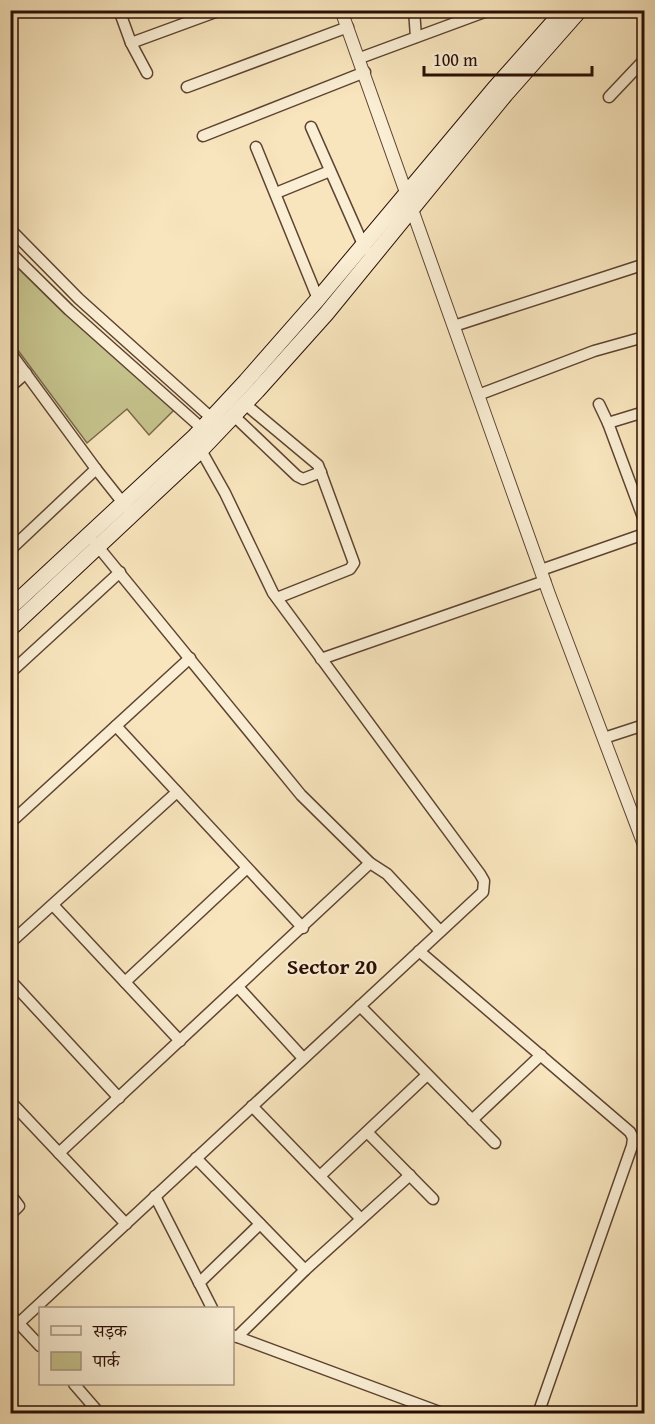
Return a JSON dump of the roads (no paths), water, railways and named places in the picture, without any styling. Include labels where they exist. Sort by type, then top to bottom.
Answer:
[{"type":"main road","points":[[10,629],[128,508],[207,433],[406,193],[564,10]]},
{"type":"main road","points":[[207,433],[234,416],[326,314],[505,95],[580,10]]},
{"type":"main road","points":[[10,608],[94,542]]},
{"type":"street","points":[[118,10],[130,43],[147,73]]},
{"type":"street","points":[[130,43],[220,10]]},
{"type":"street","points":[[342,10],[543,575],[645,845]]},
{"type":"street","points":[[414,10],[416,37]]},
{"type":"street","points":[[360,58],[490,10]]},
{"type":"street","points":[[640,10],[645,14]]},
{"type":"street","points":[[187,87],[348,27]]},
{"type":"street","points":[[609,97],[645,60]]},
{"type":"street","points":[[203,136],[365,72]]},
{"type":"street","points":[[311,127],[370,260]]},
{"type":"street","points":[[256,147],[318,299]]},
{"type":"street","points":[[276,194],[330,171]]},
{"type":"street","points":[[10,230],[207,433],[225,493],[278,598],[484,881],[483,892],[19,1323]]},
{"type":"street","points":[[10,252],[69,310],[207,433]]},
{"type":"street","points":[[454,326],[639,266],[645,267]]},
{"type":"street","points":[[478,395],[594,351],[645,337]]},
{"type":"street","points":[[10,352],[96,469],[128,508]]},
{"type":"street","points":[[10,387],[26,373]]},
{"type":"street","points":[[245,404],[316,463],[353,560],[353,566],[350,569],[278,598]]},
{"type":"street","points":[[599,404],[645,520]]},
{"type":"street","points":[[608,423],[645,412]]},
{"type":"street","points":[[234,416],[297,477],[303,479],[321,472]]},
{"type":"street","points":[[10,550],[96,469]]},
{"type":"street","points":[[321,658],[543,575],[645,534]]},
{"type":"street","points":[[94,542],[301,795],[370,863],[387,874],[440,931]]},
{"type":"street","points":[[10,673],[120,572]]},
{"type":"street","points":[[10,823],[190,658]]},
{"type":"street","points":[[604,738],[645,725]]},
{"type":"street","points":[[116,726],[303,928]]},
{"type":"street","points":[[10,943],[177,792]]},
{"type":"street","points":[[59,1153],[303,928],[370,863]]},
{"type":"street","points":[[125,982],[247,868]]},
{"type":"street","points":[[53,905],[180,1041]]},
{"type":"street","points":[[419,951],[630,1132],[633,1141],[538,1413]]},
{"type":"street","points":[[10,980],[119,1098]]},
{"type":"street","points":[[238,987],[303,1058]]},
{"type":"street","points":[[360,1006],[495,1143]]},
{"type":"street","points":[[472,1120],[542,1055]]},
{"type":"street","points":[[320,1176],[427,1074]]},
{"type":"street","points":[[10,1101],[126,1224]]},
{"type":"street","points":[[252,1106],[361,1219]]},
{"type":"street","points":[[367,1132],[433,1199]]},
{"type":"street","points":[[196,1158],[305,1270]]},
{"type":"street","points":[[410,1175],[235,1336],[446,1413]]},
{"type":"street","points":[[10,1194],[19,1206],[10,1215]]},
{"type":"street","points":[[155,1196],[211,1307]]},
{"type":"street","points":[[199,1283],[260,1224]]},
{"type":"street","points":[[10,1314],[39,1345]]},
{"type":"street","points":[[76,1385],[100,1413]]},
{"type":"district","name":"Sector 20","points":[[332,966]]}]
